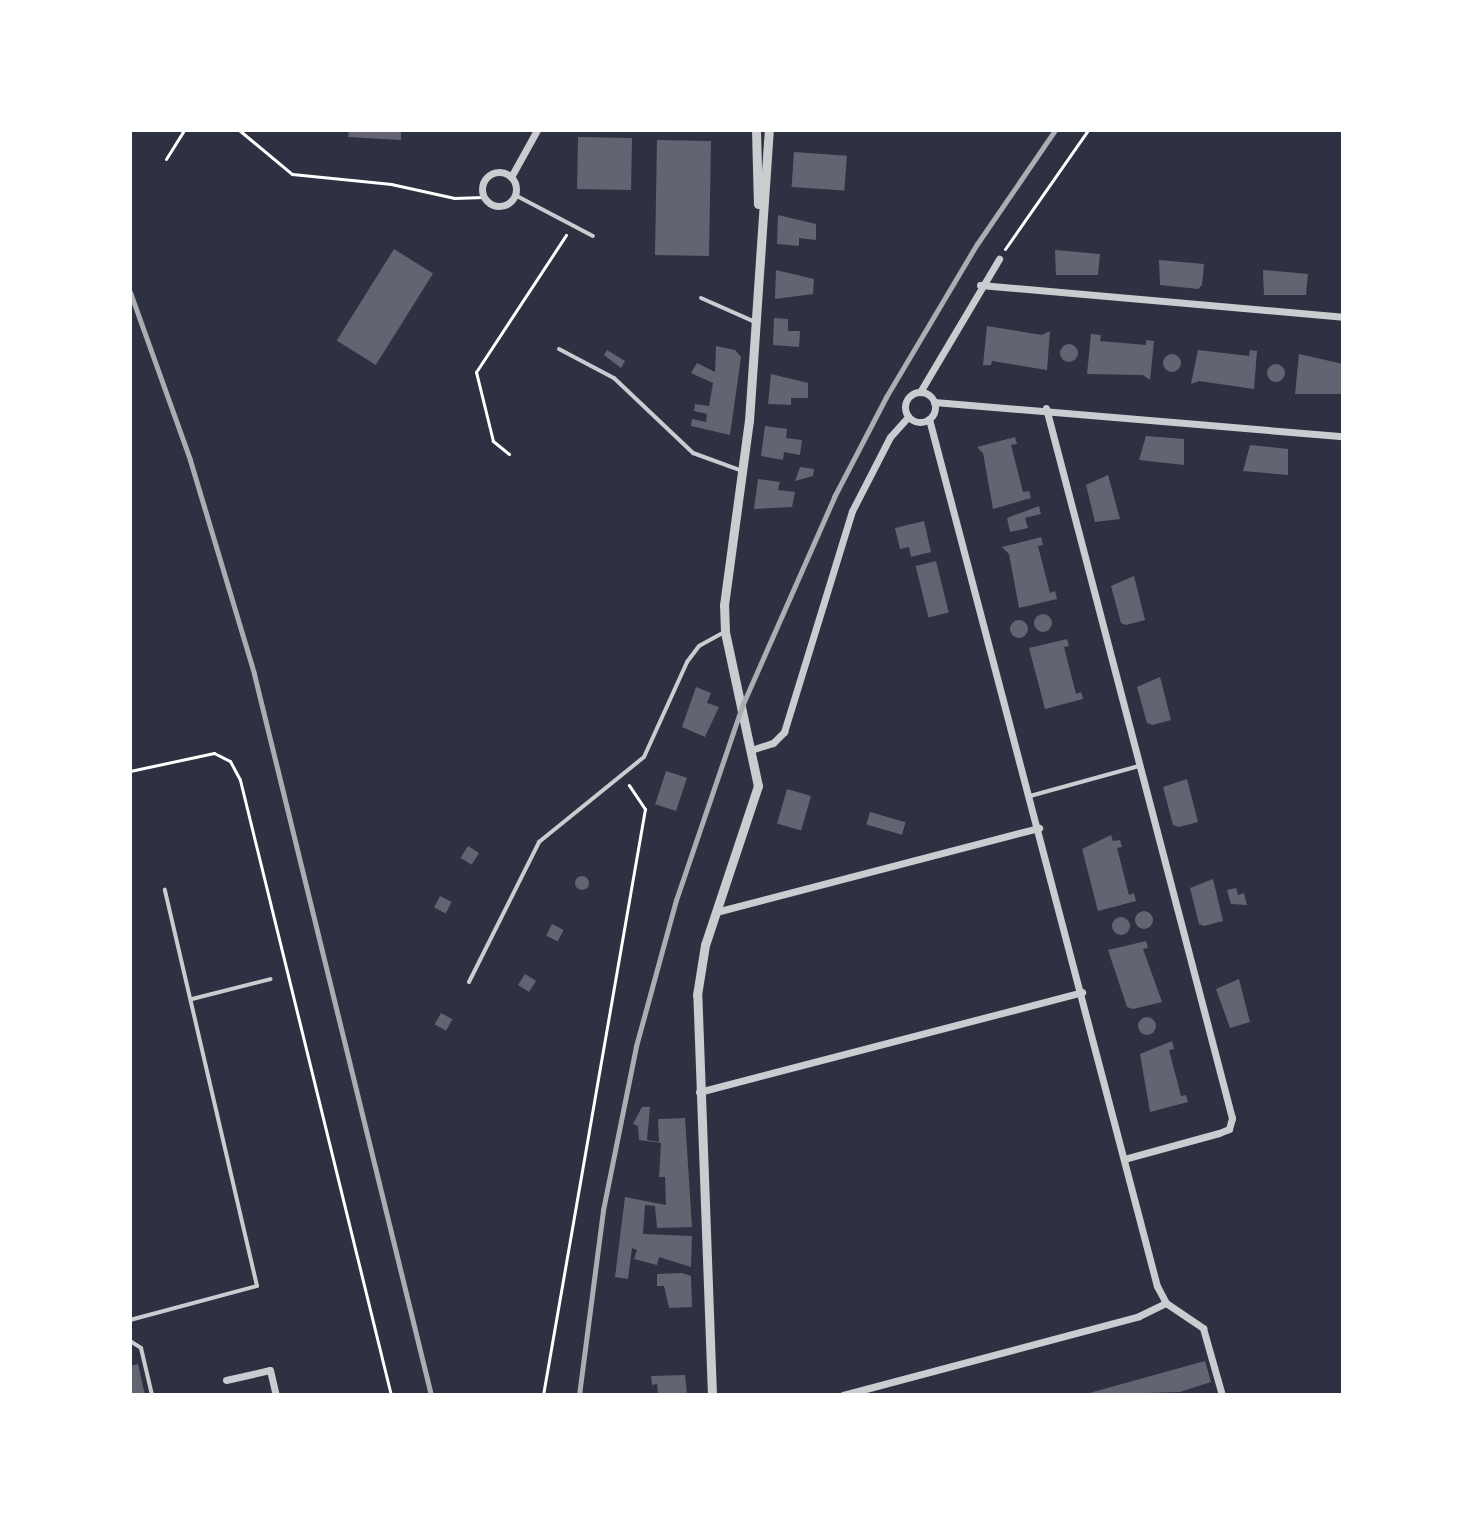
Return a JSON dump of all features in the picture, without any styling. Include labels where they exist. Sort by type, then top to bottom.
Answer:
[{"type":"street","points":[[511,177],[496,172],[487,177],[484,197],[498,205],[515,195],[511,177],[537,130]]},
{"type":"street","points":[[756,130],[760,244]]},
{"type":"street","points":[[712,1395],[701,1154],[698,981],[716,912],[754,811],[758,786],[754,749],[725,632],[725,592],[742,470],[769,130]]},
{"type":"street","points":[[929,419],[918,423],[908,417],[905,401],[920,392],[980,285],[999,259]]},
{"type":"street","points":[[980,285],[1343,317]]},
{"type":"street","points":[[920,392],[934,402],[1046,408],[1343,436]]},
{"type":"street","points":[[934,402],[929,419],[1124,1159],[1166,1303],[1203,1328],[1222,1395]]},
{"type":"street","points":[[1046,408],[1232,1118],[1225,1131],[1124,1159]]},
{"type":"street","points":[[754,749],[773,743],[784,732],[852,511],[885,446],[908,417]]},
{"type":"street","points":[[716,912],[1039,828]]},
{"type":"street","points":[[699,1092],[1082,992]]},
{"type":"street","points":[[843,1395],[1139,1316],[1166,1303]]},
{"type":"street","points":[[226,1380],[270,1370],[276,1395]]},
{"type":"street","points":[[877,1385],[880,1395]]},
{"type":"lane","points":[[515,195],[593,236]]},
{"type":"lane","points":[[701,298],[756,321]]},
{"type":"lane","points":[[559,349],[614,378],[685,447],[742,470]]},
{"type":"lane","points":[[469,982],[545,834],[622,775],[650,748],[693,653],[725,632]]},
{"type":"lane","points":[[1030,796],[1139,766]]},
{"type":"lane","points":[[130,1320],[257,1286],[165,890]]},
{"type":"lane","points":[[192,999],[271,979]]},
{"type":"lane","points":[[130,1341],[141,1348],[152,1395]]},
{"type":"path","points":[[166,159],[184,130]]},
{"type":"path","points":[[239,130],[292,174],[431,190],[454,198],[484,197]]},
{"type":"path","points":[[999,259],[1088,130]]},
{"type":"path","points":[[509,454],[493,441],[476,372],[572,225]]},
{"type":"path","points":[[130,771],[214,753],[230,761],[240,780],[391,1395]]},
{"type":"path","points":[[543,1395],[645,809],[622,775]]},
{"type":"path","points":[[1343,942],[1343,1094]]},
{"type":"building","points":[[349,130],[401,130],[401,140],[348,137]]},
{"type":"building","points":[[578,137],[632,138],[631,190],[577,189]]},
{"type":"building","points":[[657,140],[711,141],[709,256],[655,255]]},
{"type":"building","points":[[794,152],[847,156],[844,191],[792,187]]},
{"type":"building","points":[[778,215],[816,224],[816,240],[799,238],[799,246],[777,244]]},
{"type":"building","points":[[394,249],[433,273],[376,365],[337,341]]},
{"type":"building","points":[[1055,250],[1100,254],[1098,275],[1056,275]]},
{"type":"building","points":[[1159,260],[1204,264],[1202,285],[1198,289],[1160,285]]},
{"type":"building","points":[[776,270],[814,279],[813,294],[775,299]]},
{"type":"building","points":[[1263,270],[1308,274],[1306,295],[1264,295]]},
{"type":"building","points":[[774,318],[788,319],[788,331],[800,331],[799,347],[773,345]]},
{"type":"building","points":[[987,326],[1042,335],[1050,331],[1047,370],[992,361],[991,365],[983,365]]},
{"type":"building","points":[[1091,334],[1101,335],[1100,341],[1146,345],[1146,340],[1154,341],[1150,380],[1143,375],[1087,374]]},
{"type":"building","points":[[1069,344],[1078,353],[1069,362],[1060,353]]},
{"type":"building","points":[[716,346],[735,350],[741,357],[730,435],[691,426],[692,419],[706,422],[707,414],[694,411],[695,404],[709,406],[713,383],[691,373],[697,363],[715,372]]},
{"type":"building","points":[[607,350],[625,361],[621,368],[604,355]]},
{"type":"building","points":[[1198,350],[1249,356],[1250,350],[1257,351],[1254,389],[1199,381],[1191,384]]},
{"type":"building","points":[[1172,354],[1181,363],[1172,372],[1163,363]]},
{"type":"building","points":[[1299,354],[1343,364],[1343,394],[1295,394]]},
{"type":"building","points":[[1276,364],[1285,373],[1276,382],[1267,373]]},
{"type":"building","points":[[771,374],[808,383],[808,398],[791,398],[791,405],[768,404]]},
{"type":"building","points":[[765,426],[787,429],[786,438],[802,440],[800,455],[784,452],[783,460],[761,456]]},
{"type":"building","points":[[1146,436],[1184,439],[1184,465],[1139,460]]},
{"type":"building","points":[[1015,437],[1017,444],[1011,445],[1023,492],[1029,491],[1031,498],[993,509],[983,453],[977,447]]},
{"type":"building","points":[[1250,445],[1288,449],[1288,475],[1243,471]]},
{"type":"building","points":[[800,467],[814,469],[813,476],[795,481]]},
{"type":"building","points":[[1108,475],[1120,519],[1095,522],[1086,485]]},
{"type":"building","points":[[758,479],[780,482],[778,490],[795,492],[792,507],[754,509]]},
{"type":"building","points":[[1039,506],[1041,514],[1025,518],[1028,528],[1010,532],[1007,518]]},
{"type":"building","points":[[924,521],[931,552],[911,557],[909,547],[900,549],[895,528]]},
{"type":"building","points":[[1041,537],[1043,545],[1038,546],[1050,593],[1055,591],[1057,599],[1019,608],[1009,554],[1002,547]]},
{"type":"building","points":[[936,561],[949,612],[928,618],[916,566]]},
{"type":"building","points":[[1134,576],[1145,620],[1126,625],[1121,623],[1111,586]]},
{"type":"building","points":[[1043,614],[1052,623],[1043,632],[1034,623]]},
{"type":"building","points":[[1019,620],[1028,629],[1019,638],[1010,629]]},
{"type":"building","points":[[1067,639],[1069,646],[1064,647],[1076,694],[1081,692],[1083,699],[1045,709],[1029,648]]},
{"type":"building","points":[[1160,677],[1171,720],[1152,725],[1147,723],[1137,687]]},
{"type":"building","points":[[696,687],[711,693],[707,703],[719,707],[705,737],[682,727]]},
{"type":"building","points":[[666,771],[687,778],[676,811],[655,804]]},
{"type":"building","points":[[1187,779],[1198,822],[1179,827],[1173,825],[1163,787]]},
{"type":"building","points":[[787,789],[811,796],[801,830],[777,824]]},
{"type":"building","points":[[870,812],[906,822],[902,835],[866,824]]},
{"type":"building","points":[[1111,835],[1113,841],[1120,840],[1122,847],[1117,848],[1129,895],[1134,893],[1136,901],[1098,911],[1082,849]]},
{"type":"building","points":[[468,846],[479,853],[472,865],[461,858]]},
{"type":"building","points":[[582,876],[589,883],[582,890],[575,883]]},
{"type":"building","points":[[1213,879],[1223,921],[1204,926],[1199,924],[1190,888]]},
{"type":"building","points":[[1236,888],[1238,895],[1244,893],[1247,905],[1231,904],[1227,890]]},
{"type":"building","points":[[440,896],[452,902],[446,913],[434,908]]},
{"type":"building","points":[[1144,911],[1153,920],[1144,929],[1135,920]]},
{"type":"building","points":[[1121,917],[1130,926],[1121,935],[1112,926]]},
{"type":"building","points":[[552,924],[564,930],[558,941],[546,936]]},
{"type":"building","points":[[1146,941],[1148,948],[1143,949],[1162,1002],[1133,1009],[1127,1007],[1108,950]]},
{"type":"building","points":[[525,974],[536,981],[529,992],[518,985]]},
{"type":"building","points":[[1239,979],[1250,1022],[1230,1028],[1216,989]]},
{"type":"building","points":[[441,1013],[452,1019],[446,1031],[435,1024]]},
{"type":"building","points":[[1147,1017],[1156,1026],[1147,1035],[1138,1026]]},
{"type":"building","points":[[1172,1041],[1174,1049],[1169,1050],[1181,1096],[1186,1095],[1188,1102],[1150,1112],[1140,1054]]},
{"type":"building","points":[[642,1107],[650,1107],[647,1140],[659,1142],[658,1119],[685,1118],[692,1227],[657,1228],[655,1206],[645,1205],[643,1234],[692,1236],[691,1267],[659,1257],[657,1265],[634,1259],[637,1250],[632,1248],[628,1279],[615,1277],[625,1197],[666,1205],[665,1177],[659,1177],[661,1143],[639,1140],[638,1126],[633,1124]]},
{"type":"building","points":[[682,1273],[691,1276],[692,1307],[669,1308],[664,1286],[657,1286],[657,1274]]},
{"type":"building","points":[[1205,1361],[1211,1382],[1180,1392],[1082,1395]]},
{"type":"building","points":[[138,1364],[145,1395],[130,1395],[130,1366]]},
{"type":"building","points":[[685,1375],[687,1395],[658,1395],[657,1384],[652,1385],[651,1376]]},
{"type":"railway","points":[[579,1395],[603,1210],[636,1046],[676,900],[742,706],[834,497],[886,397],[977,244],[1055,130]]},
{"type":"railway","points":[[130,292],[190,460],[254,674],[431,1395]]}]
